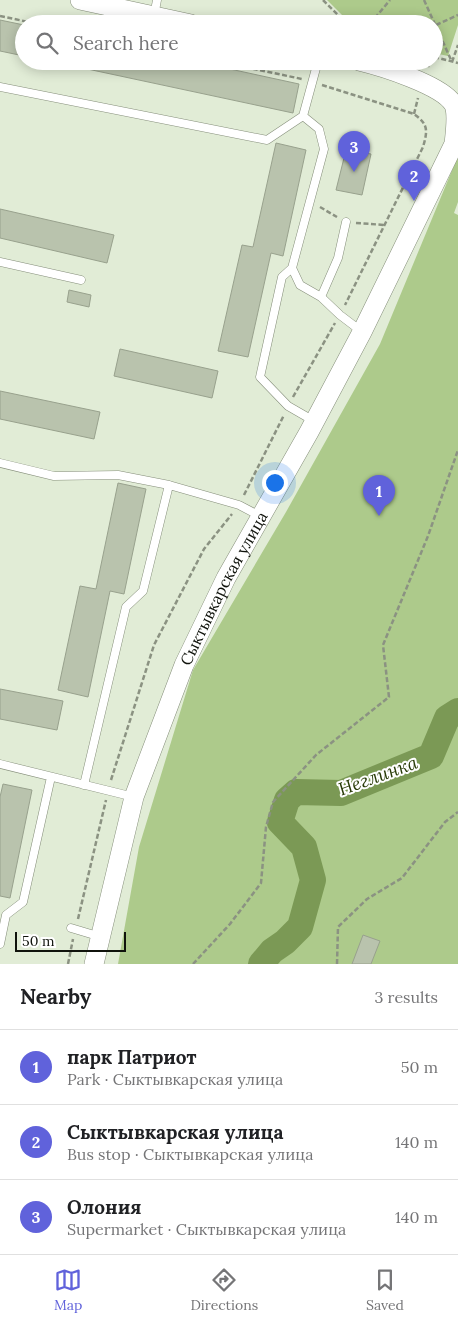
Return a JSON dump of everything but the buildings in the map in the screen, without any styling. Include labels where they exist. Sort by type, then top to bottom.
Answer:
[{"type":"street","points":[[80,0],[155,8],[171,15]]},
{"type":"street","name":"Сыктывкарская улица","points":[[94,964],[134,797],[184,665],[226,578],[362,332],[454,144],[457,123],[454,105],[441,93],[391,70]]},
{"type":"lane","points":[[0,87],[267,140],[303,116],[316,70]]},
{"type":"lane","points":[[303,116],[319,129],[324,149],[292,268],[282,277],[260,377],[288,406],[314,421]]},
{"type":"lane","points":[[321,297],[338,258],[346,222]]},
{"type":"lane","points":[[0,262],[81,280]]},
{"type":"lane","points":[[292,268],[300,285],[321,297],[362,332]]},
{"type":"lane","points":[[0,463],[54,476],[118,475],[169,485],[239,504],[260,516]]},
{"type":"lane","points":[[84,785],[126,607],[142,591],[169,485]]},
{"type":"lane","points":[[0,764],[134,797]]},
{"type":"lane","points":[[0,944],[6,915],[23,902],[51,777]]},
{"type":"lane","points":[[73,928],[92,934]]},
{"type":"path","points":[[324,0],[338,15]]},
{"type":"path","points":[[378,15],[390,0]]},
{"type":"path","points":[[424,0],[431,15]]},
{"type":"path","points":[[443,22],[458,15]]},
{"type":"path","points":[[0,16],[15,19]]},
{"type":"path","points":[[443,41],[452,62]]},
{"type":"path","points":[[452,62],[458,44]]},
{"type":"path","points":[[443,60],[458,63]]},
{"type":"path","points":[[68,964],[73,928],[108,790],[154,645],[204,549],[239,504],[288,406],[340,315],[424,147],[428,132],[422,120],[414,114]]},
{"type":"path","points":[[310,202],[346,222],[384,225]]},
{"type":"path","points":[[193,964],[230,924],[261,883],[266,828],[273,802],[316,754],[389,697],[383,645],[428,536],[458,450]]},
{"type":"path","points":[[337,964],[338,927],[367,899],[402,878],[445,822],[458,812]]},
{"type":"green space","points":[[327,0],[458,0],[458,25],[448,56],[443,55],[443,15],[342,15]]},
{"type":"green space","points":[[458,156],[458,202],[454,213],[458,215],[458,964],[118,964],[139,847],[193,670],[286,512],[380,344]]},
{"type":"waterway","name":"Неглинка","points":[[261,964],[272,951],[285,942],[300,927],[313,880],[304,847],[280,822],[287,800],[296,792],[341,793],[431,756],[447,718],[458,711]]},
{"type":"place","name":"Олония","points":[[354,172]]},
{"type":"place","name":"Сыктывкарская улица","points":[[414,201]]},
{"type":"place","name":"парк Патриот","points":[[379,516]]}]
